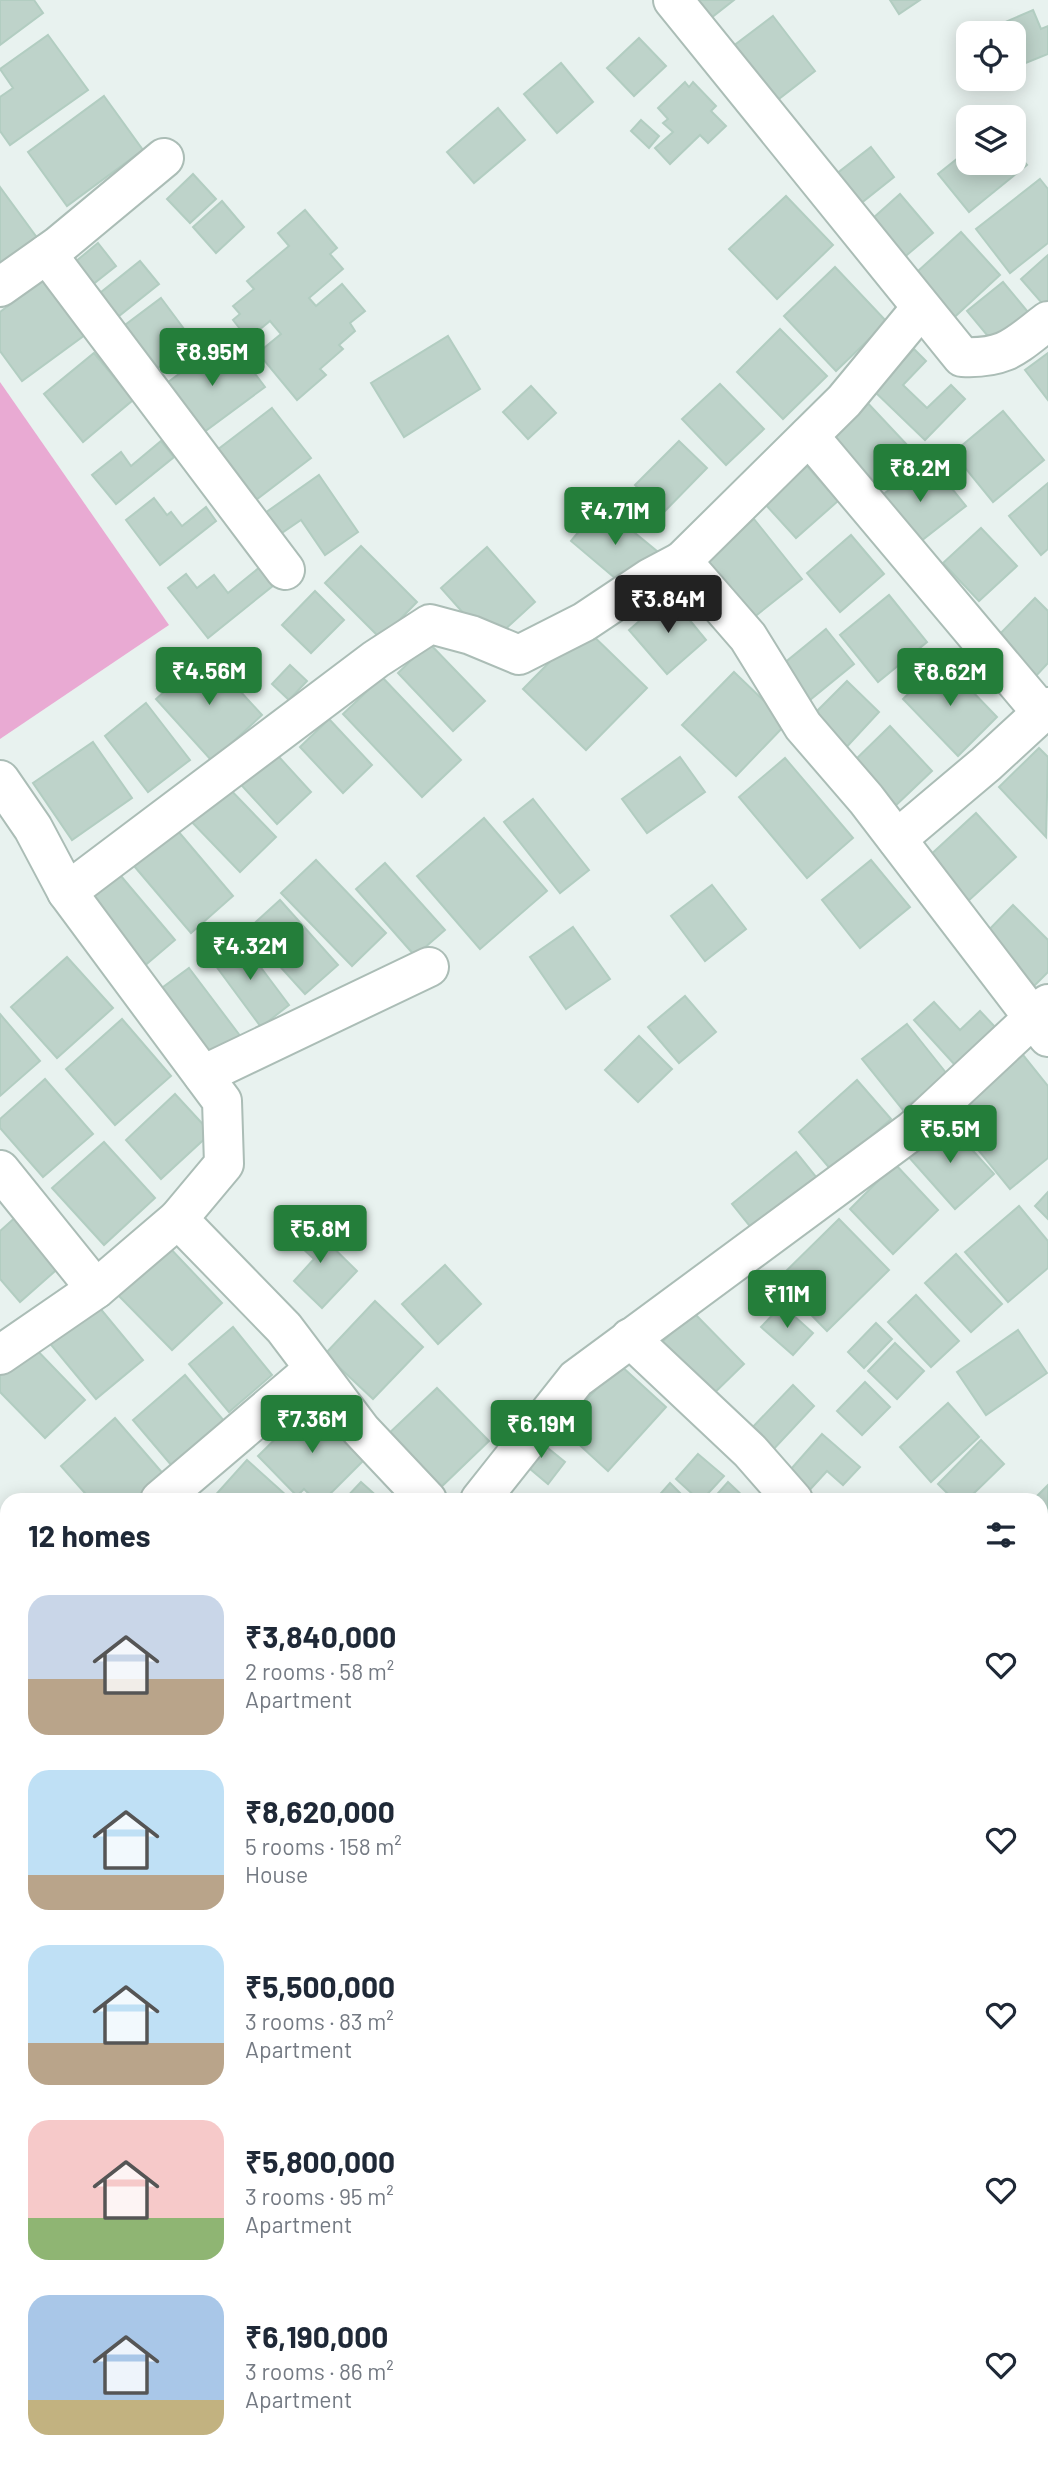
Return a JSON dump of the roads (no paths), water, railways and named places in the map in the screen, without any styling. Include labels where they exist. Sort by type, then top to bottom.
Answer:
[{"type":"street","points":[[673,0],[962,356],[983,358],[1002,354],[1048,321]]},
{"type":"street","points":[[0,287],[47,254],[164,158]]},
{"type":"street","points":[[47,254],[285,570]]},
{"type":"street","points":[[67,892],[376,659],[429,624],[471,635],[519,655],[584,622],[650,578],[682,561],[844,401],[921,308]]},
{"type":"street","points":[[809,436],[1045,710],[897,839]]},
{"type":"street","points":[[486,1493],[576,1378],[913,1130],[1043,1020],[803,726],[748,637],[682,561]]},
{"type":"street","points":[[0,780],[33,828],[67,892],[222,1101],[225,1164],[178,1219],[96,1289],[0,1355]]},
{"type":"street","points":[[203,1075],[429,967]]},
{"type":"street","points":[[0,1170],[96,1289]]},
{"type":"street","points":[[178,1219],[284,1328],[361,1430],[420,1493]]},
{"type":"street","points":[[631,1338],[750,1451],[787,1493]]},
{"type":"street","points":[[168,1493],[314,1369]]}]
